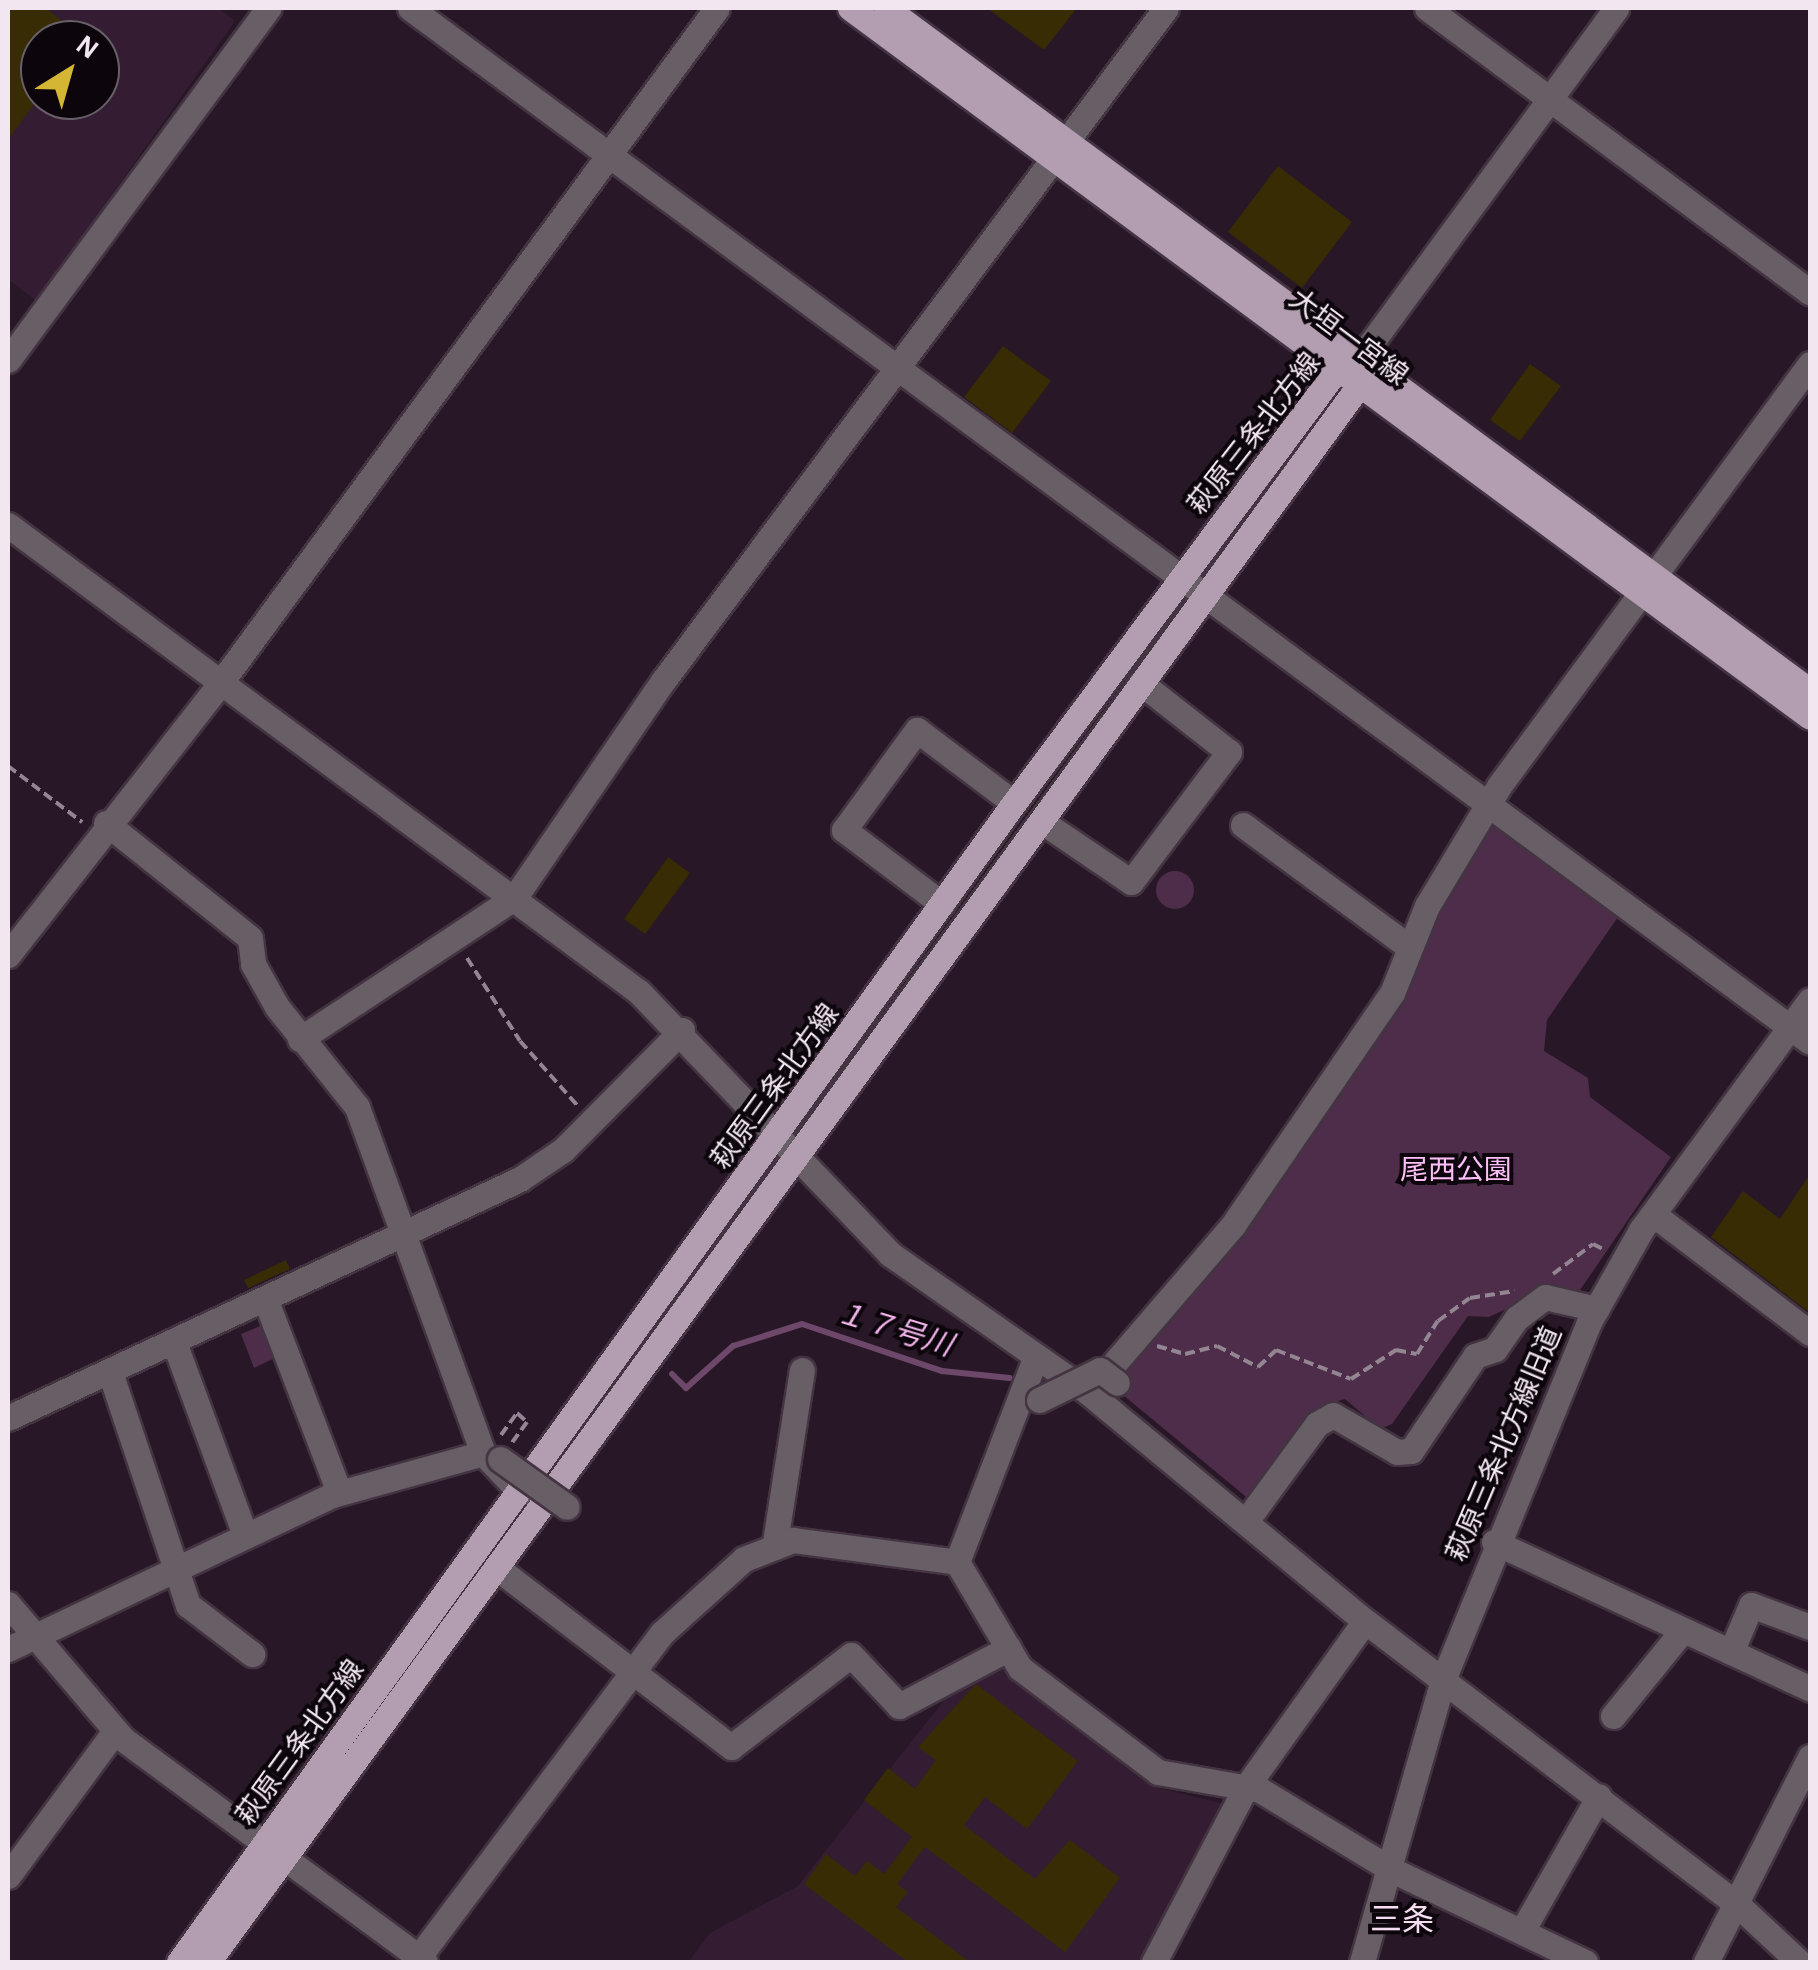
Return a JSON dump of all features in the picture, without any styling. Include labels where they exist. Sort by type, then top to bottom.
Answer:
[{"type":"main road","name":"大垣一宮線","points":[[850,8],[1063,148]]},
{"type":"main road","name":"大垣一宮線","points":[[895,10],[1063,148],[1645,582],[1810,717]]},
{"type":"main road","name":"萩原三条北方線","points":[[179,1962],[275,1851],[497,1568],[1044,823],[1140,683],[1360,384],[1350,362],[1014,803],[779,1136],[520,1492],[275,1851],[208,1962]]},
{"type":"main road","name":"大垣一宮線","points":[[1360,384],[1810,691]]},
{"type":"street","points":[[8,360],[268,8]]},
{"type":"street","points":[[410,8],[606,155],[1208,590],[1800,1035]]},
{"type":"street","points":[[8,955],[102,828],[222,681],[716,8]]},
{"type":"street","points":[[300,1039],[451,932],[515,898],[663,681],[900,369],[1166,8]]},
{"type":"street","points":[[1426,8],[1810,292]]},
{"type":"street","points":[[1350,362],[1616,8]]},
{"type":"street","points":[[1088,1393],[1233,1225],[1392,994],[1409,947],[1494,804],[1645,582],[1810,364]]},
{"type":"street","points":[[8,524],[515,898],[682,1030],[890,1254],[1088,1393],[1366,1621],[1739,1906],[1798,1962]]},
{"type":"street","points":[[1044,823],[1130,882],[1228,752],[1140,683]]},
{"type":"street","points":[[942,904],[844,830],[917,730],[1014,803]]},
{"type":"street","points":[[1243,825],[1409,947]]},
{"type":"street","points":[[102,828],[250,938],[252,964],[300,1039],[357,1107],[404,1238],[491,1454],[520,1492]]},
{"type":"street","name":"萩原三条北方線旧道","points":[[1362,1962],[1392,1870],[1442,1680],[1494,1542],[1596,1309],[1653,1214],[1800,1035],[1810,1000]]},
{"type":"street","points":[[8,1418],[404,1238],[520,1179],[592,1122],[682,1030]]},
{"type":"street","points":[[1653,1214],[1810,1334]]},
{"type":"street","points":[[1246,1522],[1318,1424],[1333,1415],[1397,1452],[1412,1451],[1475,1356],[1495,1349],[1517,1318],[1545,1297],[1596,1309]]},
{"type":"street","points":[[266,1301],[339,1492]]},
{"type":"street","points":[[174,1342],[245,1535]]},
{"type":"street","points":[[956,1562],[1036,1358]]},
{"type":"street","points":[[775,1542],[802,1370]]},
{"type":"street","points":[[1039,1400],[1100,1370],[1117,1383]]},
{"type":"street","points":[[110,1372],[179,1566],[188,1605],[252,1654]]},
{"type":"street","points":[[8,1649],[339,1492],[491,1454],[567,1507]]},
{"type":"street","points":[[8,1604],[115,1731],[420,1961],[628,1676],[704,1587],[775,1542],[956,1562]]},
{"type":"street","points":[[1494,1542],[1810,1689]]},
{"type":"street","points":[[956,1562],[1008,1648],[1048,1691],[1158,1772],[1246,1787],[1392,1870],[1585,1962]]},
{"type":"street","points":[[497,1568],[628,1676],[731,1746],[851,1655],[900,1706],[1008,1648]]},
{"type":"street","points":[[1731,1652],[1752,1605],[1810,1627]]},
{"type":"street","points":[[1154,1962],[1246,1787],[1366,1621]]},
{"type":"street","points":[[1612,1716],[1683,1630]]},
{"type":"street","points":[[8,1876],[115,1731]]},
{"type":"street","points":[[1706,1962],[1739,1906],[1810,1757]]},
{"type":"street","points":[[1522,1932],[1599,1796]]},
{"type":"path","points":[[8,766],[102,828]]},
{"type":"path","points":[[451,932],[520,1041],[592,1122]]},
{"type":"path","points":[[1546,1278],[1593,1244],[1625,1259]]},
{"type":"path","points":[[1146,1344],[1185,1354],[1217,1346],[1258,1367],[1276,1350],[1350,1379],[1396,1350],[1418,1354],[1438,1321],[1470,1298],[1531,1290]]},
{"type":"path","points":[[518,1414],[527,1422],[491,1454],[518,1414]]},
{"type":"shaded area","points":[[8,8],[218,8],[235,21],[36,301],[8,279]]},
{"type":"shaded area","points":[[981,1653],[1158,1788],[1225,1804],[1139,1962],[688,1962],[710,1933],[798,1886]]},
{"type":"green space","name":"尾西公園","points":[[1493,818],[1618,917],[1547,1020],[1544,1051],[1588,1078],[1590,1097],[1671,1157],[1578,1293],[1550,1288],[1489,1317],[1468,1316],[1392,1424],[1380,1429],[1345,1399],[1324,1405],[1250,1500],[1111,1385],[1222,1259],[1409,970]]},
{"type":"green space","points":[[1175,871],[1189,876],[1194,890],[1189,904],[1175,909],[1161,904],[1156,890],[1161,876]]},
{"type":"green space","points":[[267,1323],[279,1356],[254,1368],[241,1334]]},
{"type":"building","points":[[8,8],[45,8],[61,20],[20,20],[23,120],[8,140]]},
{"type":"building","points":[[987,8],[1077,8],[1044,50]]},
{"type":"building","points":[[1278,166],[1352,222],[1302,288],[1228,232]]},
{"type":"building","points":[[1003,346],[1051,381],[1012,433],[964,397]]},
{"type":"building","points":[[1530,364],[1561,386],[1520,441],[1490,420]]},
{"type":"building","points":[[668,857],[690,873],[645,934],[624,919]]},
{"type":"building","points":[[1810,1174],[1810,1313],[1711,1237],[1743,1191],[1780,1219]]},
{"type":"building","points":[[286,1260],[290,1269],[248,1288],[244,1280]]},
{"type":"building","points":[[976,1684],[1078,1761],[1027,1829],[985,1797],[964,1825],[1035,1879],[1070,1840],[1120,1878],[1065,1952],[925,1847],[897,1884],[908,1892],[896,1907],[970,1962],[908,1962],[804,1884],[826,1854],[855,1876],[867,1861],[884,1874],[912,1837],[864,1800],[888,1768],[915,1789],[936,1760],[918,1747]]},
{"type":"waterway","name":"１７号川","points":[[672,1374],[686,1388],[733,1346],[802,1324],[942,1371],[1010,1378]]},
{"type":"district","name":"三条","points":[[1402,1920]]}]
